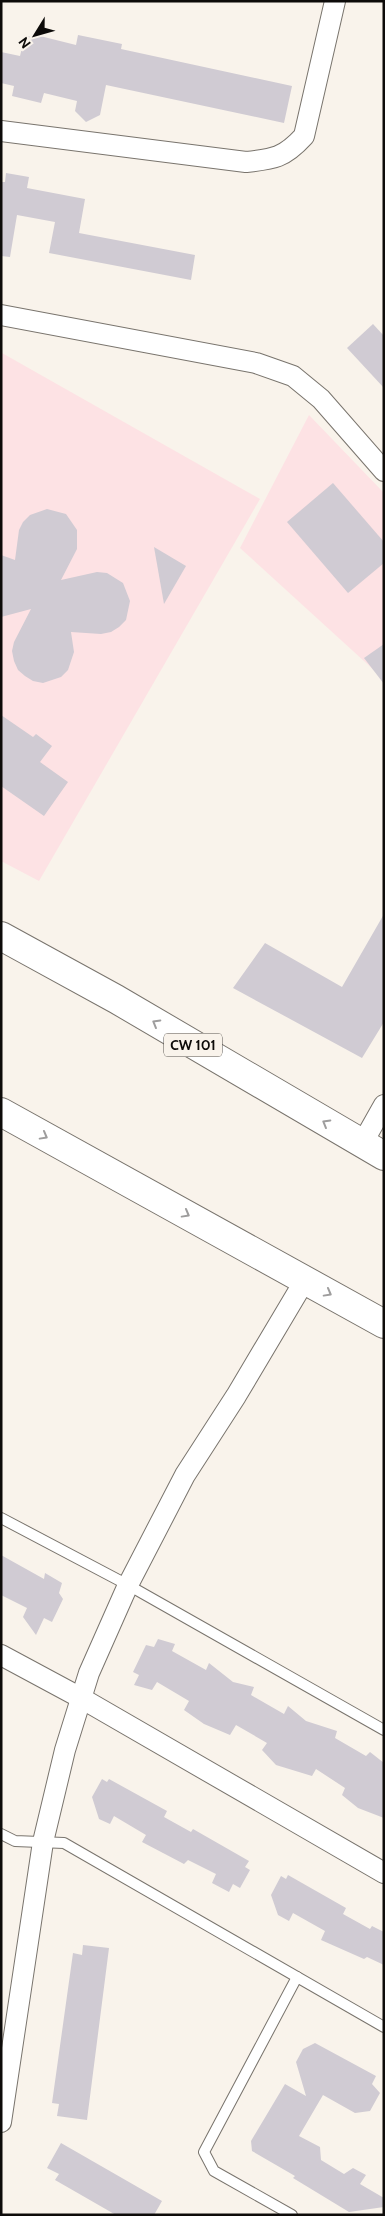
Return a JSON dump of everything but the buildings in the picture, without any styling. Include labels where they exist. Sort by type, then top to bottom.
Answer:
[{"type":"main road","name":"CW 101","points":[[1,936],[116,999],[373,1150]]},
{"type":"main road","points":[[1,1112],[384,1324]]},
{"type":"street","points":[[1,131],[246,162],[274,159],[291,150],[304,136],[335,1]]},
{"type":"street","points":[[1,315],[256,363],[293,376],[321,399],[384,471]]},
{"type":"street","points":[[373,1150],[384,1105]]},
{"type":"street","points":[[1,2122],[43,1842],[65,1750],[89,1673],[128,1585],[185,1475],[236,1396],[305,1280]]},
{"type":"street","points":[[1,1655],[81,1698],[384,1873]]},
{"type":"lane","points":[[1,1518],[128,1585],[384,1730]]},
{"type":"lane","points":[[1,1834],[16,1841],[64,1843],[384,2027]]},
{"type":"lane","points":[[292,2215],[214,2171],[204,2152],[296,1977]]},
{"type":"shaded area","points":[[2,353],[260,499],[39,881],[1,861]]},
{"type":"shaded area","points":[[309,415],[384,493],[384,666],[376,672],[240,548]]}]
